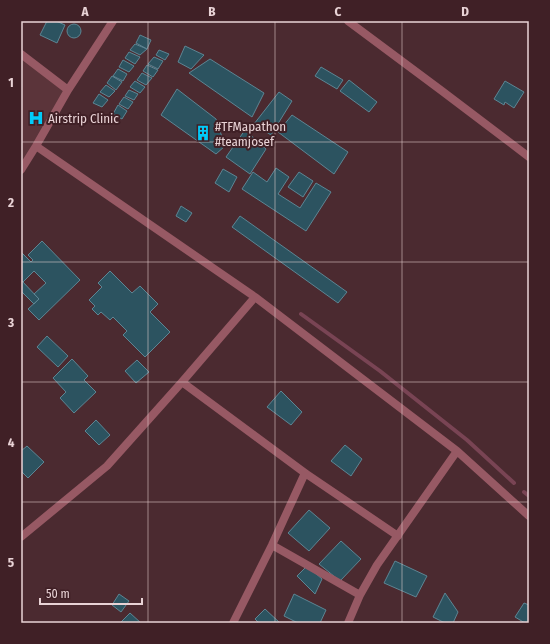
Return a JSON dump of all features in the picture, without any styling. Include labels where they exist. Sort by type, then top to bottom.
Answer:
[{"type":"street","points":[[21,170],[68,90],[113,21]]},
{"type":"street","points":[[348,21],[529,157]]},
{"type":"street","points":[[21,54],[68,90]]},
{"type":"street","points":[[36,146],[254,297],[457,451],[529,516]]},
{"type":"street","points":[[21,537],[107,466],[182,382],[254,297]]},
{"type":"street","points":[[182,382],[304,473],[398,536]]},
{"type":"street","points":[[348,623],[360,595],[377,565],[457,451]]},
{"type":"street","points":[[233,623],[272,545],[304,473]]},
{"type":"street","points":[[272,545],[360,595]]},
{"type":"shaded area","name":"Airstrip Clinic","points":[[21,54],[68,90],[21,170]]},
{"type":"building","points":[[47,21],[56,21],[65,25],[57,43],[40,35]]},
{"type":"building","points":[[74,24],[79,26],[81,31],[79,36],[74,38],[69,36],[67,31],[69,26]]},
{"type":"building","points":[[140,35],[151,40],[147,49],[136,43]]},
{"type":"building","points":[[135,44],[147,49],[140,55],[130,50]]},
{"type":"building","points":[[185,46],[204,55],[191,69],[178,62]]},
{"type":"building","points":[[159,50],[169,54],[165,60],[156,55]]},
{"type":"building","points":[[129,52],[140,57],[135,64],[125,58]]},
{"type":"building","points":[[154,57],[163,61],[158,69],[148,64]]},
{"type":"building","name":"#TFMapathon #teamjosef","points":[[210,59],[264,93],[252,117],[189,73]]},
{"type":"building","points":[[123,60],[134,66],[129,72],[119,67]]},
{"type":"building","points":[[147,65],[158,70],[153,77],[143,71]]},
{"type":"building","points":[[321,67],[343,80],[337,89],[315,76]]},
{"type":"building","points":[[118,69],[127,74],[123,81],[113,76]]},
{"type":"building","points":[[142,73],[152,78],[146,85],[137,80]]},
{"type":"building","points":[[112,76],[122,82],[116,90],[107,83]]},
{"type":"building","points":[[349,80],[377,102],[369,112],[340,91]]},
{"type":"building","points":[[135,81],[145,87],[140,93],[130,87]]},
{"type":"building","points":[[505,81],[524,92],[514,108],[505,102],[504,105],[494,99]]},
{"type":"building","points":[[106,85],[115,91],[109,97],[100,92]]},
{"type":"building","name":"#TFMapathon #teamjosef","points":[[177,89],[216,119],[225,146],[216,154],[161,115]]},
{"type":"building","points":[[129,90],[138,94],[134,100],[125,96]]},
{"type":"building","name":"#TFMapathon #teamjosef","points":[[279,92],[292,101],[271,135],[254,124]]},
{"type":"building","points":[[99,94],[108,100],[102,107],[93,103]]},
{"type":"building","points":[[124,97],[133,102],[128,109],[119,104]]},
{"type":"building","points":[[118,105],[127,111],[122,119],[113,114]]},
{"type":"building","name":"#TFMapathon #teamjosef","points":[[292,115],[348,152],[334,174],[278,132]]},
{"type":"building","name":"#TFMapathon #teamjosef","points":[[245,130],[266,149],[250,174],[226,157]]},
{"type":"building","points":[[276,168],[289,177],[278,194],[300,208],[316,183],[331,192],[306,231],[242,189],[253,172],[267,182]]},
{"type":"building","points":[[223,169],[237,177],[229,192],[215,183]]},
{"type":"building","points":[[299,172],[313,181],[303,197],[288,187]]},
{"type":"building","points":[[181,206],[192,213],[186,222],[176,216]]},
{"type":"building","points":[[240,216],[347,292],[338,303],[232,227]]},
{"type":"building","points":[[42,241],[80,280],[39,320],[28,309],[39,299],[34,294],[46,283],[34,271],[23,282],[21,280],[21,252],[31,262],[33,260],[28,255]]},
{"type":"building","points":[[110,271],[132,293],[140,286],[158,304],[150,312],[170,332],[145,357],[123,335],[127,331],[113,317],[110,320],[101,312],[98,315],[92,309],[95,306],[89,300],[102,287],[98,283]]},
{"type":"building","points":[[21,280],[39,299],[34,304],[21,291]]},
{"type":"building","points":[[47,336],[68,356],[58,367],[37,347]]},
{"type":"building","points":[[72,359],[88,376],[84,380],[96,392],[74,413],[60,398],[66,392],[53,378]]},
{"type":"building","points":[[137,360],[149,372],[136,383],[125,371]]},
{"type":"building","points":[[281,391],[302,412],[291,425],[267,407]]},
{"type":"building","points":[[96,420],[110,435],[99,445],[85,431]]},
{"type":"building","points":[[345,445],[362,459],[351,476],[331,461]]},
{"type":"building","points":[[27,446],[44,462],[28,478],[21,471],[21,451]]},
{"type":"building","points":[[309,510],[330,528],[309,551],[288,533]]},
{"type":"building","points":[[341,541],[361,559],[340,581],[319,564]]},
{"type":"building","points":[[395,561],[427,576],[416,597],[384,583]]},
{"type":"building","points":[[307,566],[322,579],[315,594],[297,576]]},
{"type":"building","points":[[445,593],[458,612],[453,623],[445,623],[433,617]]},
{"type":"building","points":[[119,594],[129,601],[121,612],[112,605]]},
{"type":"building","points":[[294,594],[326,610],[320,623],[298,623],[284,616]]},
{"type":"building","points":[[524,603],[529,605],[529,623],[525,623],[515,617]]},
{"type":"building","points":[[265,609],[280,623],[259,623],[255,619]]},
{"type":"building","points":[[130,613],[141,623],[120,623]]},
{"type":"waterway","points":[[301,314],[380,371],[467,440],[514,483]]},
{"type":"waterway","points":[[524,492],[529,496]]},
{"type":"place","name":"Airstrip Clinic","points":[[36,118]]},
{"type":"place","name":"#TFMapathon #teamjosef","points":[[203,133]]}]
